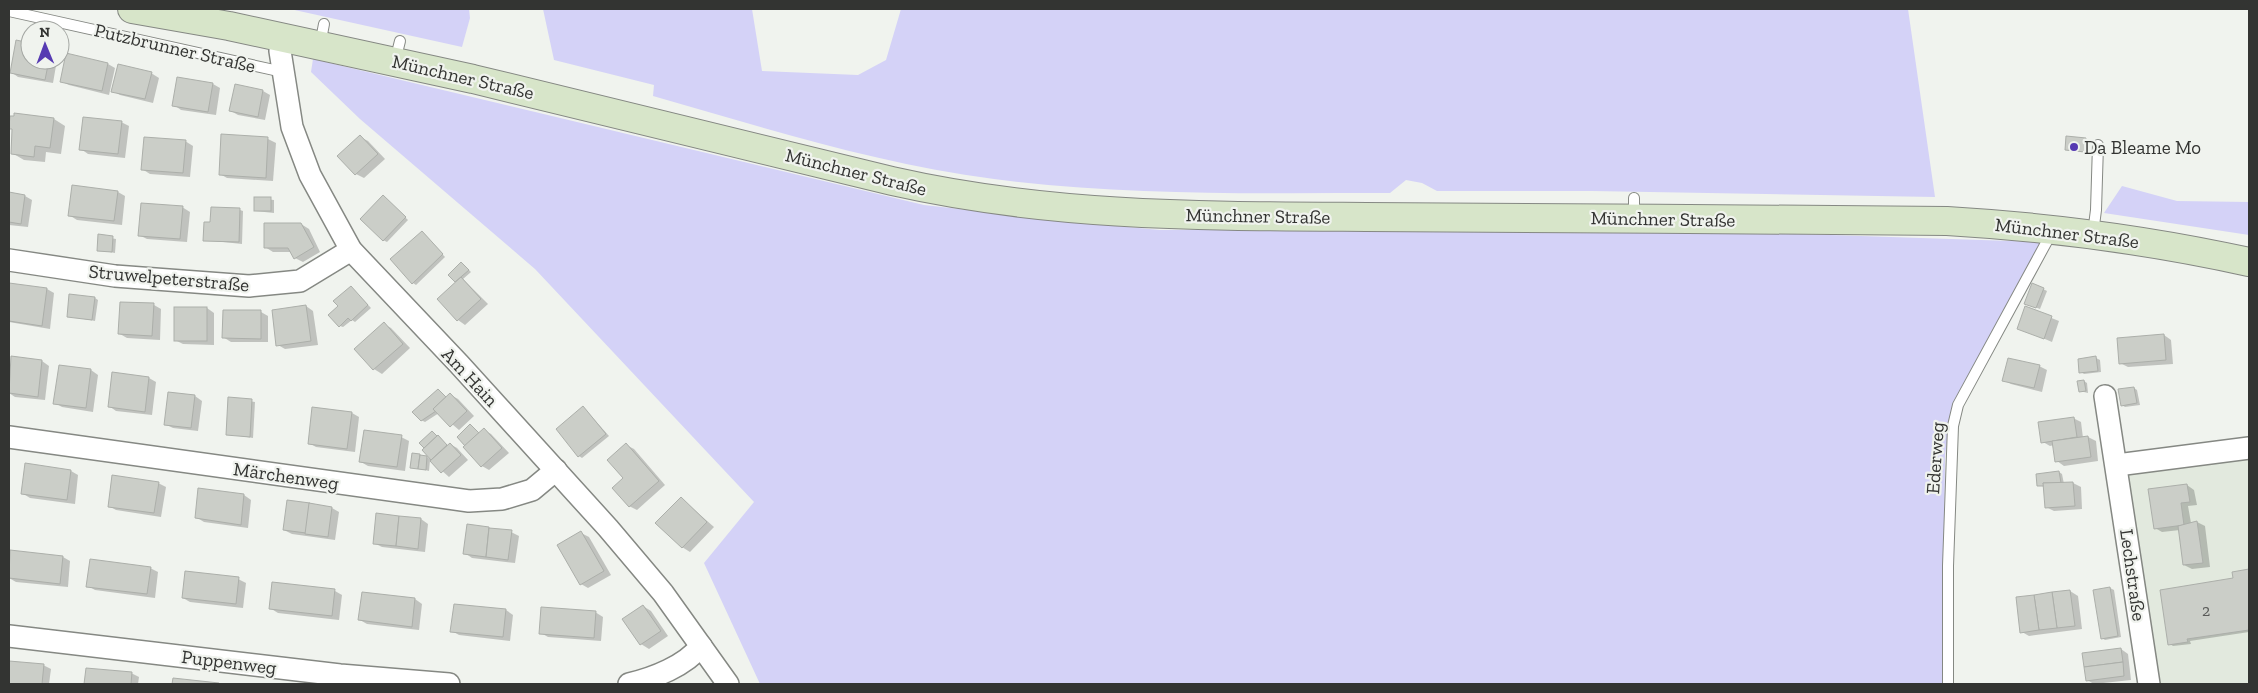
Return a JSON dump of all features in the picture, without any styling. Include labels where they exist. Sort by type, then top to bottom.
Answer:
[{"type":"main road","name":"Putzbrunner Straße","points":[[132,9],[178,13],[282,37]]},
{"type":"main road","name":"Münchner Straße","points":[[282,37],[322,34],[350,52],[397,51],[937,191],[1021,204],[1160,210],[1634,209],[1937,221],[2054,229],[2093,234],[2249,262]]},
{"type":"street","name":"Am Hain","points":[[282,37],[280,51],[292,126],[310,174],[351,250],[556,470],[663,594],[728,684]]},
{"type":"street","name":"Struwelpeterstraße","points":[[9,260],[116,276],[249,286],[300,281],[351,250]]},
{"type":"street","name":"Lechstraße","points":[[2106,396],[2149,684]]},
{"type":"street","name":"Märchenweg","points":[[9,437],[469,501],[502,498],[532,490],[556,470]]},
{"type":"street","points":[[2117,465],[2249,448]]},
{"type":"street","name":"Puppenweg","points":[[9,636],[340,675],[449,684]]},
{"type":"street","points":[[629,684],[650,679],[694,656],[701,646]]},
{"type":"lane","name":"Putzbrunner Straße","points":[[9,11],[283,72]]},
{"type":"lane","points":[[2093,234],[2096,210],[2098,145]]},
{"type":"lane","name":"Ederweg","points":[[1948,684],[1948,566],[1953,426],[1958,405],[2054,229]]},
{"type":"shaded area","points":[[290,9],[469,9],[470,18],[462,47]]},
{"type":"shaded area","points":[[543,9],[752,9],[762,71],[858,75],[886,60],[901,9],[1908,9],[1935,197],[1592,191],[1437,191],[1422,183],[1406,180],[1390,193],[1242,193],[1142,191],[994,179],[908,164],[822,144],[653,96],[654,85],[554,60]]},
{"type":"shaded area","points":[[313,59],[924,205],[1063,221],[1160,230],[1595,227],[2043,242],[1950,424],[1945,455],[1943,684],[760,684],[704,563],[754,502],[535,269],[360,119],[311,72]]},
{"type":"shaded area","points":[[2122,186],[2177,201],[2249,202],[2249,235],[2104,213]]},
{"type":"shaded area","points":[[2249,452],[2249,684],[2157,684],[2123,469]]},
{"type":"building","points":[[16,40],[20,41],[20,70],[47,70],[45,80],[10,73]]},
{"type":"building","points":[[70,54],[108,63],[102,91],[60,82],[62,70],[70,70]]},
{"type":"building","points":[[118,64],[152,72],[145,99],[111,92]]},
{"type":"building","points":[[177,77],[213,83],[208,112],[172,106]]},
{"type":"building","points":[[235,84],[263,90],[258,117],[229,111]]},
{"type":"building","points":[[14,113],[54,118],[50,148],[35,146],[34,157],[11,154],[12,129],[9,129],[9,126],[10,116],[14,116]]},
{"type":"building","points":[[83,117],[122,121],[118,154],[79,150]]},
{"type":"building","points":[[221,134],[268,137],[266,178],[219,175]]},
{"type":"building","points":[[360,135],[378,154],[355,175],[337,156]]},
{"type":"building","points":[[2066,136],[2086,138],[2085,152],[2065,150]]},
{"type":"building","points":[[144,137],[186,140],[183,173],[141,170]]},
{"type":"building","points":[[72,185],[118,191],[114,221],[68,216]]},
{"type":"building","points":[[9,192],[25,195],[21,224],[9,222]]},
{"type":"building","points":[[383,195],[406,217],[383,241],[360,219]]},
{"type":"building","points":[[254,197],[271,197],[271,211],[254,211]]},
{"type":"building","points":[[141,203],[183,206],[180,239],[138,236]]},
{"type":"building","points":[[211,207],[240,208],[239,242],[203,241],[204,222],[210,222]]},
{"type":"building","points":[[264,223],[301,223],[314,247],[294,259],[288,248],[264,248]]},
{"type":"building","points":[[422,231],[443,254],[412,284],[390,259]]},
{"type":"building","points":[[98,234],[113,236],[112,252],[97,251]]},
{"type":"building","points":[[461,262],[469,270],[455,282],[448,275]]},
{"type":"building","points":[[461,277],[481,299],[457,321],[437,299]]},
{"type":"building","points":[[9,283],[47,288],[42,326],[9,321]]},
{"type":"building","points":[[2032,283],[2044,288],[2036,308],[2024,304]]},
{"type":"building","points":[[351,286],[368,305],[351,321],[348,318],[339,327],[328,315],[338,306],[333,301]]},
{"type":"building","points":[[69,294],[95,297],[92,320],[67,317]]},
{"type":"building","points":[[120,302],[154,303],[152,336],[118,334]]},
{"type":"building","points":[[306,305],[311,341],[276,346],[272,310]]},
{"type":"building","points":[[2025,306],[2052,316],[2044,339],[2017,329]]},
{"type":"building","points":[[174,307],[207,307],[207,341],[174,341]]},
{"type":"building","points":[[223,310],[261,310],[261,339],[222,338]]},
{"type":"building","points":[[384,322],[403,344],[373,370],[354,349]]},
{"type":"building","points":[[2164,334],[2166,360],[2119,364],[2117,338]]},
{"type":"building","points":[[11,356],[42,360],[38,397],[9,393]]},
{"type":"building","points":[[2096,356],[2098,371],[2079,373],[2078,359]]},
{"type":"building","points":[[2008,358],[2040,365],[2034,388],[2002,381]]},
{"type":"building","points":[[59,365],[91,369],[86,408],[53,404]]},
{"type":"building","points":[[112,372],[149,377],[145,412],[108,407]]},
{"type":"building","points":[[2084,380],[2086,391],[2079,392],[2077,381]]},
{"type":"building","points":[[2134,387],[2137,403],[2121,406],[2118,389]]},
{"type":"building","points":[[438,389],[446,397],[433,409],[436,411],[421,421],[412,412]]},
{"type":"building","points":[[168,392],[195,395],[191,428],[164,425]]},
{"type":"building","points":[[450,393],[467,411],[450,427],[433,409]]},
{"type":"building","points":[[228,397],[252,399],[250,437],[226,435]]},
{"type":"building","points":[[583,406],[606,434],[578,457],[556,429]]},
{"type":"building","points":[[312,407],[352,412],[347,449],[308,444]]},
{"type":"building","points":[[2074,417],[2077,437],[2041,443],[2038,422]]},
{"type":"building","points":[[470,424],[479,433],[465,446],[457,437]]},
{"type":"building","points":[[484,428],[502,448],[481,467],[463,447]]},
{"type":"building","points":[[364,430],[402,435],[397,467],[359,462]]},
{"type":"building","points":[[432,431],[437,436],[424,448],[419,443]]},
{"type":"building","points":[[438,435],[447,445],[431,460],[422,450]]},
{"type":"building","points":[[2088,436],[2091,457],[2055,462],[2052,441]]},
{"type":"building","points":[[450,443],[461,455],[441,473],[430,461]]},
{"type":"building","points":[[626,443],[659,481],[629,507],[612,488],[623,478],[607,460]]},
{"type":"building","points":[[412,453],[420,454],[418,469],[410,468]]},
{"type":"building","points":[[420,455],[427,456],[426,470],[418,469]]},
{"type":"building","points":[[25,463],[71,470],[67,500],[21,494]]},
{"type":"building","points":[[2059,471],[2061,483],[2043,483],[2044,486],[2037,486],[2036,474]]},
{"type":"building","points":[[112,475],[159,482],[154,513],[108,507]]},
{"type":"building","points":[[2073,482],[2075,506],[2045,508],[2043,483]]},
{"type":"building","points":[[2187,484],[2190,502],[2181,503],[2184,525],[2154,529],[2148,489]]},
{"type":"building","points":[[198,488],[244,494],[241,525],[195,518]]},
{"type":"building","points":[[681,497],[707,522],[682,548],[655,523]]},
{"type":"building","points":[[287,500],[310,503],[306,533],[283,530]]},
{"type":"building","points":[[309,503],[332,507],[328,537],[305,534]]},
{"type":"building","points":[[376,513],[399,516],[396,546],[373,544]]},
{"type":"building","points":[[399,516],[421,518],[418,549],[396,546]]},
{"type":"building","points":[[2197,521],[2203,563],[2183,565],[2178,526]]},
{"type":"building","points":[[467,524],[489,527],[486,557],[463,554]]},
{"type":"building","points":[[489,528],[512,530],[508,560],[486,557]]},
{"type":"building","points":[[581,531],[604,571],[580,585],[557,545]]},
{"type":"building","points":[[10,550],[63,556],[60,584],[9,578]]},
{"type":"building","points":[[90,559],[151,567],[147,594],[86,587]]},
{"type":"building","points":[[2249,569],[2249,630],[2187,639],[2188,642],[2168,645],[2160,590],[2233,578],[2232,572]]},
{"type":"building","points":[[185,571],[239,577],[236,604],[182,598]]},
{"type":"building","points":[[272,582],[335,589],[332,616],[269,609]]},
{"type":"building","points":[[2110,587],[2118,636],[2101,639],[2093,590]]},
{"type":"building","points":[[2070,590],[2075,626],[2057,628],[2052,592]]},
{"type":"building","points":[[362,592],[415,598],[412,627],[358,620]]},
{"type":"building","points":[[2052,592],[2057,628],[2039,630],[2034,595]]},
{"type":"building","points":[[2034,595],[2039,630],[2020,633],[2016,597]]},
{"type":"building","points":[[454,604],[506,609],[503,637],[450,632]]},
{"type":"building","points":[[643,605],[661,631],[640,645],[622,619]]},
{"type":"building","points":[[541,607],[596,611],[594,638],[539,634]]},
{"type":"building","points":[[2121,648],[2123,662],[2084,667],[2082,653]]},
{"type":"building","points":[[9,661],[44,664],[42,684],[9,684]]},
{"type":"building","points":[[2123,662],[2124,676],[2086,681],[2084,667]]},
{"type":"building","points":[[86,668],[132,672],[131,684],[84,684]]},
{"type":"building","points":[[173,678],[219,683],[219,684],[172,684]]},
{"type":"place","name":"Da Bleame Mo","points":[[2074,147]]}]
